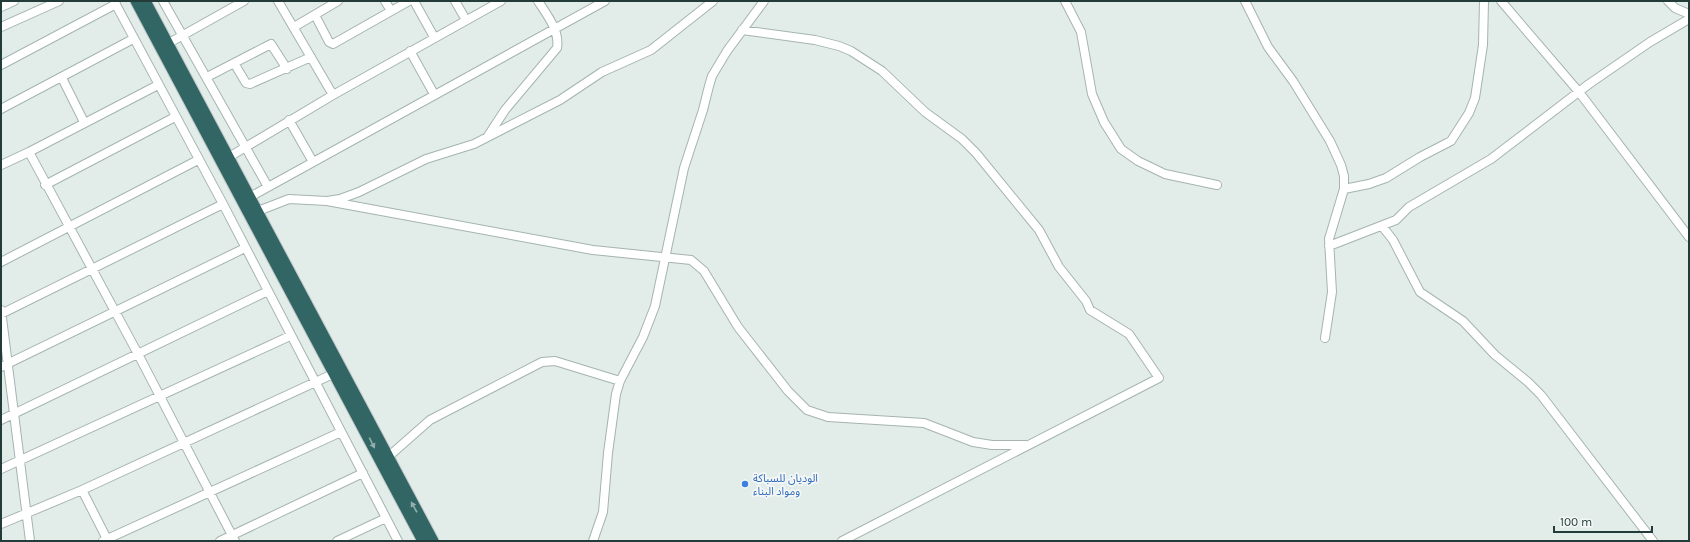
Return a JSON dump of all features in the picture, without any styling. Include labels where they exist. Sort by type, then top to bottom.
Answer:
[{"type":"highway","points":[[136,1],[423,541]]},
{"type":"highway","points":[[145,1],[169,43],[433,541]]},
{"type":"street","points":[[1,7],[14,1]]},
{"type":"street","points":[[1,27],[59,1]]},
{"type":"street","points":[[163,1],[268,187]]},
{"type":"street","points":[[169,43],[244,1]]},
{"type":"street","points":[[278,1],[332,95]]},
{"type":"street","points":[[294,27],[338,1]]},
{"type":"street","points":[[385,1],[391,11]]},
{"type":"street","points":[[315,15],[329,42],[333,44],[409,1]]},
{"type":"street","points":[[414,1],[434,37]]},
{"type":"street","points":[[455,1],[466,20]]},
{"type":"street","points":[[229,157],[332,95],[434,37],[502,1]]},
{"type":"street","points":[[486,138],[505,110],[556,50],[558,40],[555,29],[538,1]]},
{"type":"street","points":[[250,197],[434,94],[605,1]]},
{"type":"street","points":[[327,200],[350,196],[426,159],[464,148],[560,100],[602,72],[651,50],[713,1]]},
{"type":"street","points":[[593,541],[603,512],[614,405],[620,381],[643,337],[655,306],[684,168],[712,76],[727,51],[764,1]]},
{"type":"street","points":[[1065,1],[1081,32],[1092,94],[1104,122],[1121,149],[1138,161],[1165,174],[1217,185]]},
{"type":"street","points":[[1245,1],[1264,42],[1293,81],[1337,155],[1344,176],[1344,188],[1333,223],[1329,246],[1332,292],[1325,338]]},
{"type":"street","points":[[1344,188],[1369,184],[1386,178],[1420,157],[1452,141],[1475,98],[1484,45],[1484,1]]},
{"type":"street","points":[[1501,1],[1579,92],[1689,237]]},
{"type":"street","points":[[1668,1],[1675,8],[1689,14]]},
{"type":"street","points":[[1,64],[115,3],[223,204],[290,336],[398,541]]},
{"type":"street","points":[[1329,246],[1396,220],[1409,207],[1491,159],[1579,92],[1650,42],[1689,19]]},
{"type":"street","points":[[742,30],[815,40],[839,46],[851,51],[882,71],[926,112],[962,139],[976,153],[1039,230],[1059,267],[1086,301],[1090,310],[1129,334],[1159,378],[842,541]]},
{"type":"street","points":[[1,109],[134,39]]},
{"type":"street","points":[[207,77],[272,44],[287,68]]},
{"type":"street","points":[[410,52],[434,94]]},
{"type":"street","points":[[234,63],[246,83],[250,84],[311,57]]},
{"type":"street","points":[[62,78],[84,122]]},
{"type":"street","points":[[1,165],[158,85]]},
{"type":"street","points":[[45,185],[175,117]]},
{"type":"street","points":[[289,120],[313,162]]},
{"type":"street","points":[[29,152],[45,185],[138,354],[233,538]]},
{"type":"street","points":[[1,262],[198,160]]},
{"type":"street","points":[[258,211],[289,199],[327,200],[593,250],[691,260],[704,271],[716,288],[738,326],[788,391],[807,410],[828,417],[924,423],[973,442],[992,445],[1027,445]]},
{"type":"street","points":[[30,541],[15,414],[4,365],[1,312],[223,204]]},
{"type":"street","points":[[1382,226],[1393,240],[1420,292],[1463,321],[1495,355],[1528,382],[1541,395],[1652,541]]},
{"type":"street","points":[[4,365],[245,248]]},
{"type":"street","points":[[1,420],[268,291]]},
{"type":"street","points":[[1,469],[290,336]]},
{"type":"street","points":[[388,457],[430,420],[542,362],[555,361],[620,381]]},
{"type":"street","points":[[1,524],[82,490],[335,373]]},
{"type":"street","points":[[82,490],[106,540],[341,432]]},
{"type":"street","points":[[220,541],[233,538],[363,473]]},
{"type":"street","points":[[337,541],[386,518]]},
{"type":"place","name":"الوديان للسباكة ومواد البناء","points":[[745,484]]}]
